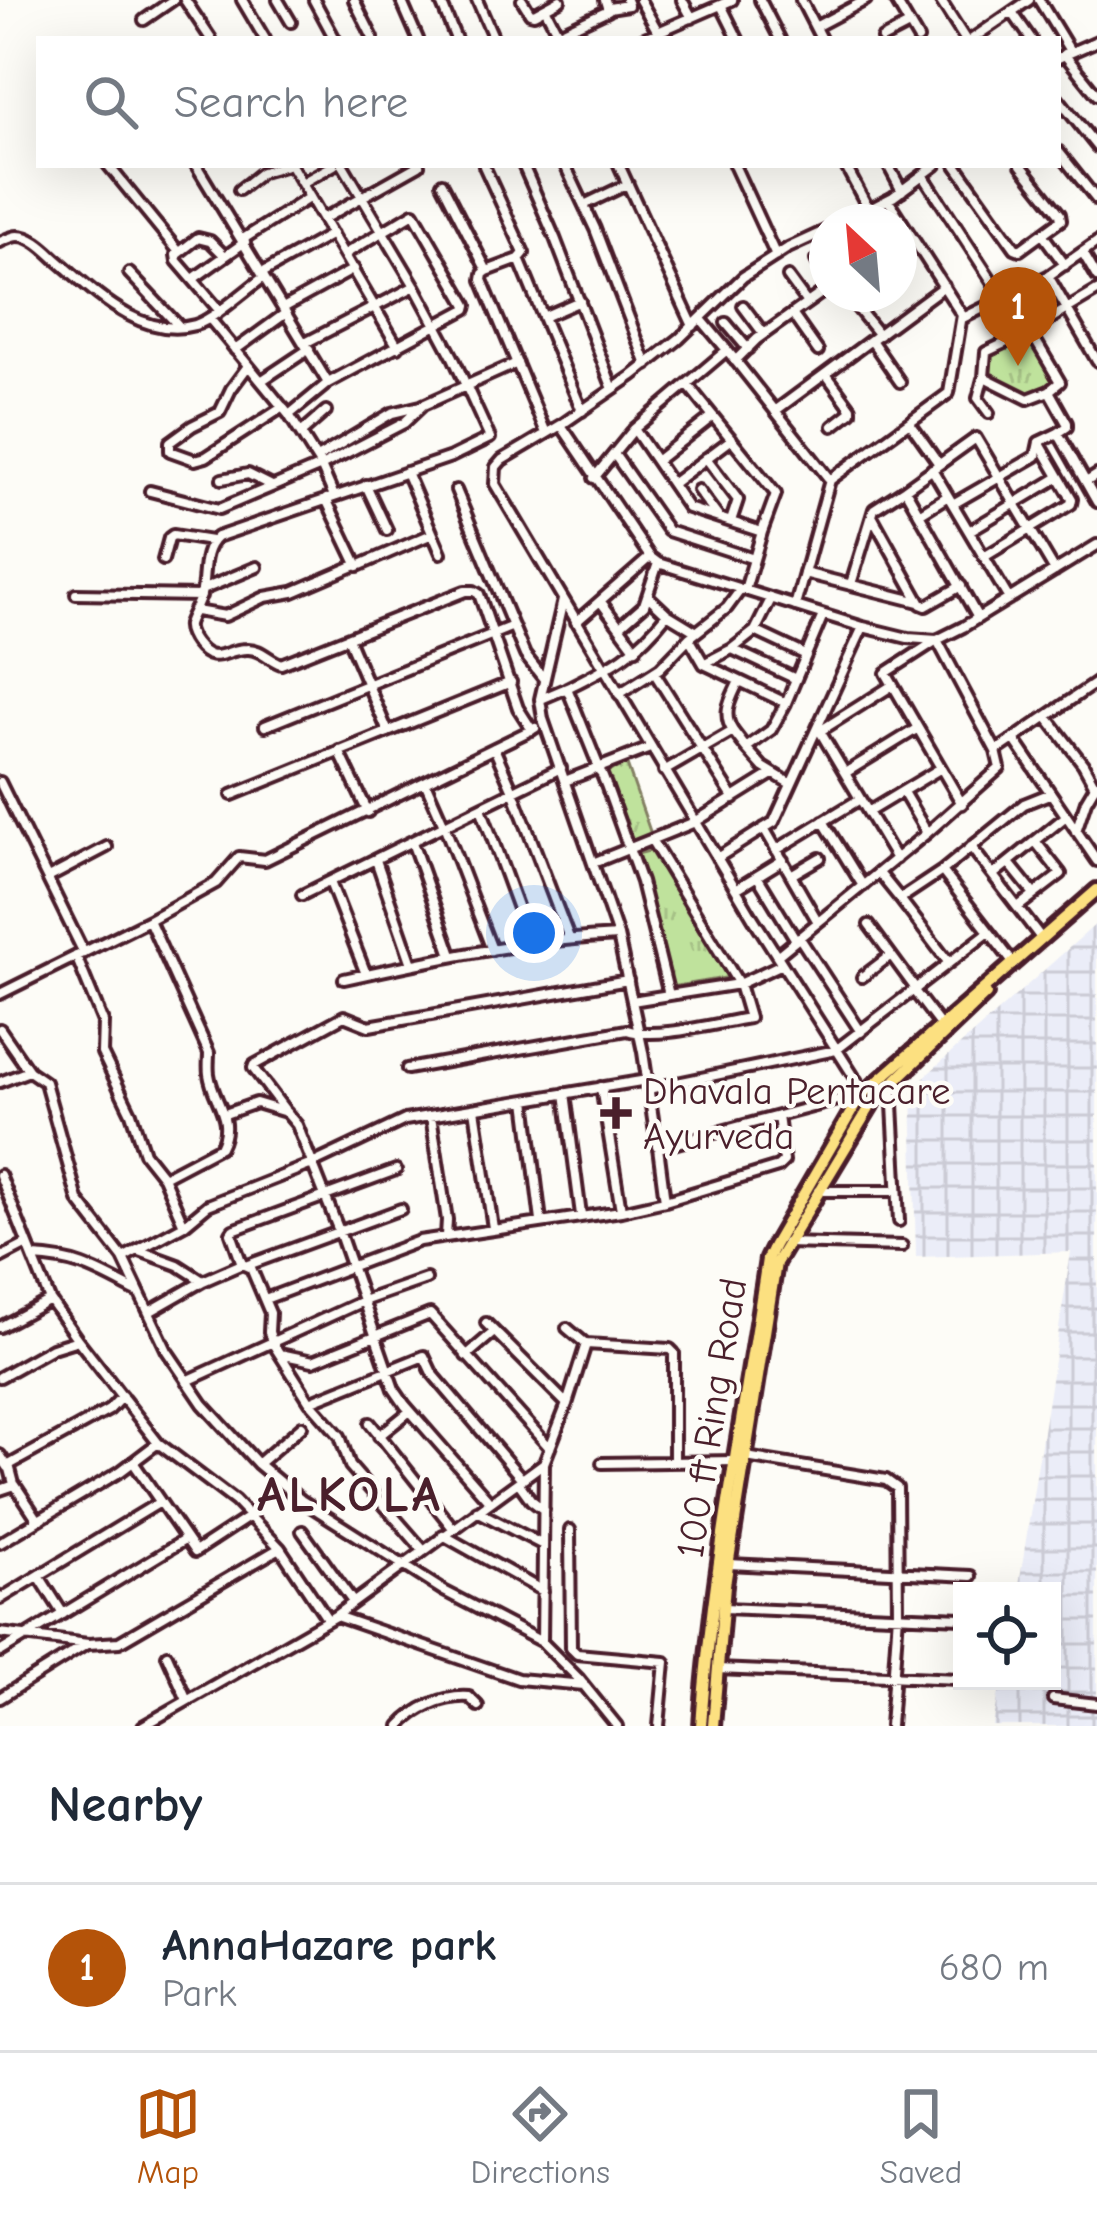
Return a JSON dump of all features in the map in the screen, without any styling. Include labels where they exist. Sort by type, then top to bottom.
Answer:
[{"type":"main road","name":"100 ft Ring Road","points":[[701,1726],[706,1660],[776,1263],[866,1097],[892,1083],[1042,938],[1097,894]]},
{"type":"main road","name":"100 ft Ring Road","points":[[713,1726],[740,1459],[767,1259],[866,1097],[940,1025],[1097,894]]},
{"type":"street","points":[[144,20],[173,0]]},
{"type":"street","points":[[184,0],[208,35]]},
{"type":"street","points":[[278,0],[291,22]]},
{"type":"street","points":[[314,0],[333,36]]},
{"type":"street","points":[[354,0],[372,36]]},
{"type":"street","points":[[400,0],[417,36]]},
{"type":"street","points":[[440,0],[455,36]]},
{"type":"street","points":[[477,0],[493,36]]},
{"type":"street","points":[[522,0],[531,14],[560,0]]},
{"type":"street","points":[[545,8],[560,36],[607,4],[628,5],[626,0]]},
{"type":"street","points":[[640,0],[658,32]]},
{"type":"street","points":[[682,0],[692,18]]},
{"type":"street","points":[[649,36],[732,0]]},
{"type":"street","points":[[760,0],[778,36]]},
{"type":"street","points":[[801,0],[820,36]]},
{"type":"street","points":[[815,27],[866,0]]},
{"type":"street","points":[[895,0],[916,36]]},
{"type":"street","points":[[974,36],[1028,0]]},
{"type":"street","points":[[1041,0],[1056,36]]},
{"type":"street","points":[[246,2],[263,36]]},
{"type":"street","points":[[944,2],[967,36]]},
{"type":"street","points":[[721,5],[736,36]]},
{"type":"street","points":[[1012,12],[1029,36]]},
{"type":"street","points":[[889,36],[909,25]]},
{"type":"street","points":[[671,27],[675,36]]},
{"type":"street","points":[[1097,41],[1064,54],[1097,95]]},
{"type":"street","points":[[1061,101],[1095,140]]},
{"type":"street","points":[[1061,155],[1097,200]]},
{"type":"street","points":[[115,168],[179,252]]},
{"type":"street","points":[[198,168],[328,383]]},
{"type":"street","points":[[239,190],[262,172],[277,168]]},
{"type":"street","points":[[291,168],[398,347]]},
{"type":"street","points":[[302,183],[329,168]]},
{"type":"street","points":[[345,168],[415,286],[490,438],[451,457],[217,537],[208,546],[202,593],[189,632],[200,648],[214,656],[254,649],[281,664],[470,590],[478,594],[518,708],[532,730]]},
{"type":"street","points":[[323,218],[406,168]]},
{"type":"street","points":[[485,168],[524,253],[519,260],[487,271],[482,280],[546,433]]},
{"type":"street","points":[[524,168],[614,389]]},
{"type":"street","points":[[566,168],[647,364]]},
{"type":"street","points":[[620,168],[697,322],[727,350],[830,480]]},
{"type":"street","points":[[735,168],[776,256]]},
{"type":"street","points":[[847,168],[866,204]]},
{"type":"street","points":[[890,168],[902,191]]},
{"type":"street","points":[[880,204],[932,168]]},
{"type":"street","points":[[958,168],[1015,248],[1024,249],[1061,217],[1023,168]]},
{"type":"street","points":[[923,175],[1004,298]]},
{"type":"street","points":[[442,183],[487,271]]},
{"type":"street","points":[[584,205],[628,184]]},
{"type":"street","points":[[193,279],[310,197]]},
{"type":"street","points":[[888,200],[891,204]]},
{"type":"street","points":[[248,366],[220,412],[170,442],[170,451],[195,460],[206,457],[328,383],[466,309],[414,213],[345,254]]},
{"type":"street","points":[[0,242],[17,236],[36,242],[111,306],[132,317],[180,327],[210,319],[263,275],[332,234]]},
{"type":"street","points":[[1043,235],[1065,266]]},
{"type":"street","points":[[219,310],[177,261],[179,252],[195,238],[215,245],[225,256]]},
{"type":"street","points":[[658,1147],[866,1097],[664,772],[494,477],[502,460],[647,364],[743,277],[809,239]]},
{"type":"street","points":[[963,318],[1048,276],[1097,242]]},
{"type":"street","points":[[795,606],[830,480],[949,393],[963,318],[917,244]]},
{"type":"street","points":[[1083,254],[1097,277]]},
{"type":"street","points":[[519,260],[582,411]]},
{"type":"street","points":[[235,350],[285,310],[354,269]]},
{"type":"street","points":[[129,273],[180,327]]},
{"type":"street","points":[[1048,276],[1097,361]]},
{"type":"street","points":[[735,361],[807,303],[788,278]]},
{"type":"street","points":[[261,381],[307,346],[415,286]]},
{"type":"street","points":[[775,411],[944,286]]},
{"type":"street","points":[[989,412],[978,398],[986,352],[1097,291]]},
{"type":"street","points":[[543,317],[580,301]]},
{"type":"street","points":[[743,306],[764,334]]},
{"type":"street","points":[[858,312],[901,382]]},
{"type":"street","points":[[792,314],[818,350]]},
{"type":"street","points":[[210,319],[302,433],[319,462],[356,566]]},
{"type":"street","points":[[726,322],[748,349]]},
{"type":"street","points":[[984,377],[1028,399],[1049,392],[1060,382],[1030,331]]},
{"type":"street","points":[[594,478],[634,429],[727,350]]},
{"type":"street","points":[[150,491],[219,509],[404,423],[423,405],[518,363]]},
{"type":"street","points":[[826,374],[851,412],[833,426]]},
{"type":"street","points":[[619,694],[653,672],[742,590],[776,494],[687,384]]},
{"type":"street","points":[[1039,442],[1067,423],[1049,392]]},
{"type":"street","points":[[302,433],[326,411]]},
{"type":"street","points":[[656,461],[713,416]]},
{"type":"street","points":[[910,423],[1009,599]]},
{"type":"street","points":[[561,425],[654,560],[863,627],[937,640]]},
{"type":"street","points":[[634,429],[688,508],[762,532]]},
{"type":"street","points":[[1058,433],[1097,502]]},
{"type":"street","points":[[851,584],[876,506],[976,438],[1055,571]]},
{"type":"street","points":[[672,484],[732,439]]},
{"type":"street","points":[[919,514],[1036,456],[1039,442]]},
{"type":"street","points":[[984,557],[1071,504],[1039,442]]},
{"type":"street","points":[[614,454],[668,531],[754,559]]},
{"type":"street","points":[[706,458],[738,500],[731,521]]},
{"type":"street","points":[[406,472],[441,553]]},
{"type":"street","points":[[222,479],[248,474],[273,487]]},
{"type":"street","points":[[1086,482],[1097,476]]},
{"type":"street","points":[[969,531],[1059,477]]},
{"type":"street","points":[[365,485],[387,530]]},
{"type":"street","points":[[905,489],[979,618]]},
{"type":"street","points":[[456,490],[529,662],[544,680]]},
{"type":"street","points":[[698,490],[718,517]]},
{"type":"street","points":[[872,517],[919,602]]},
{"type":"street","points":[[196,611],[225,616],[433,534]]},
{"type":"street","points":[[163,560],[173,535],[211,542]]},
{"type":"street","points":[[962,804],[886,671],[1097,545]]},
{"type":"street","points":[[620,626],[648,596],[654,560]]},
{"type":"street","points":[[576,622],[654,560]]},
{"type":"street","points":[[76,594],[202,593],[257,567]]},
{"type":"street","points":[[804,573],[926,606],[961,586]]},
{"type":"street","points":[[648,596],[692,634],[704,664],[786,703]]},
{"type":"street","points":[[704,664],[755,631],[771,598]]},
{"type":"street","points":[[563,599],[540,700],[618,936],[640,1034],[665,1201]]},
{"type":"street","points":[[601,602],[636,649]]},
{"type":"street","points":[[540,700],[636,649],[667,614]]},
{"type":"street","points":[[746,748],[766,736],[786,703],[823,615]]},
{"type":"street","points":[[265,726],[513,626]]},
{"type":"street","points":[[717,858],[774,822],[863,627]]},
{"type":"street","points":[[755,631],[806,655]]},
{"type":"street","points":[[348,638],[388,732]]},
{"type":"street","points":[[632,1001],[739,984],[780,959],[797,938],[896,860],[1000,768],[996,751],[937,640]]},
{"type":"street","points":[[731,650],[796,680]]},
{"type":"street","points":[[653,672],[734,799]]},
{"type":"street","points":[[739,681],[726,719],[772,774],[792,784]]},
{"type":"street","points":[[232,795],[511,682]]},
{"type":"street","points":[[996,751],[1097,682]]},
{"type":"street","points":[[819,729],[893,686]]},
{"type":"street","points":[[567,688],[640,882],[669,995]]},
{"type":"street","points":[[1048,716],[1096,784],[1075,832]]},
{"type":"street","points":[[0,977],[3,993],[149,920],[220,879],[239,857],[265,860],[545,724]]},
{"type":"street","points":[[845,773],[918,728]]},
{"type":"street","points":[[819,729],[896,860]]},
{"type":"street","points":[[664,772],[733,731]]},
{"type":"street","points":[[1014,740],[1097,861]]},
{"type":"street","points":[[494,748],[568,938]]},
{"type":"street","points":[[565,781],[650,748]]},
{"type":"street","points":[[339,752],[368,812]]},
{"type":"street","points":[[868,812],[941,768]]},
{"type":"street","points":[[302,896],[561,769]]},
{"type":"street","points":[[593,863],[695,822],[772,774]]},
{"type":"street","points":[[0,782],[80,954],[103,1022],[102,1053],[144,1153],[163,1177],[184,1225]]},
{"type":"street","points":[[425,782],[492,950]]},
{"type":"street","points":[[903,792],[927,833]]},
{"type":"street","points":[[900,899],[1024,804],[1049,794]]},
{"type":"street","points":[[776,850],[860,799]]},
{"type":"street","points":[[481,808],[531,944]]},
{"type":"street","points":[[993,875],[1065,817]]},
{"type":"street","points":[[824,821],[863,886]]},
{"type":"street","points":[[764,828],[818,922]]},
{"type":"street","points":[[1018,907],[1061,874],[1035,841]]},
{"type":"street","points":[[412,842],[452,955]]},
{"type":"street","points":[[407,1069],[627,1030],[640,1034],[749,1018],[739,984],[652,842]]},
{"type":"street","points":[[970,847],[1042,938]]},
{"type":"street","points":[[48,878],[106,848]]},
{"type":"street","points":[[791,875],[820,858]]},
{"type":"street","points":[[376,860],[412,964]]},
{"type":"street","points":[[736,890],[782,860]]},
{"type":"street","points":[[1008,862],[1034,895]]},
{"type":"street","points":[[942,871],[1014,964]]},
{"type":"street","points":[[878,873],[950,963]]},
{"type":"street","points":[[757,876],[860,1032]]},
{"type":"street","points":[[330,882],[366,974]]},
{"type":"street","points":[[149,920],[209,1053],[210,1078],[227,1129],[220,1147],[163,1177]]},
{"type":"street","points":[[869,925],[940,1025]]},
{"type":"street","points":[[123,1258],[184,1225],[208,1205],[405,1120],[836,1050],[989,932]]},
{"type":"street","points":[[344,979],[452,955],[568,938],[618,936]]},
{"type":"street","points":[[862,977],[891,955]]},
{"type":"street","points":[[490,1502],[394,1389],[297,1125],[253,1068],[344,1016],[370,1026],[628,980]]},
{"type":"street","points":[[0,1029],[28,1071],[45,1082],[78,1200],[123,1258],[167,1351],[203,1404],[257,1464],[301,1500],[404,1567],[542,1642],[617,1726]]},
{"type":"street","points":[[0,1082],[28,1071]]},
{"type":"street","points":[[892,1083],[899,1221]]},
{"type":"street","points":[[601,1087],[621,1210]]},
{"type":"street","points":[[565,1093],[581,1215]]},
{"type":"street","points":[[526,1100],[541,1221]]},
{"type":"street","points":[[225,1114],[256,1103],[286,1112]]},
{"type":"street","points":[[476,1108],[493,1228]]},
{"type":"street","points":[[266,1299],[410,1243],[665,1201],[781,1166],[778,1115]]},
{"type":"street","points":[[431,1116],[446,1236]]},
{"type":"street","points":[[396,1170],[231,1233],[266,1299],[272,1342],[310,1402],[338,1433],[350,1466],[424,1551]]},
{"type":"street","points":[[0,1175],[5,1206],[50,1300],[78,1340],[158,1444],[250,1516],[331,1618],[518,1679],[584,1685]]},
{"type":"street","points":[[818,1191],[898,1190]]},
{"type":"street","points":[[149,1312],[203,1281],[401,1209]]},
{"type":"street","points":[[786,1243],[902,1246]]},
{"type":"street","points":[[0,1258],[27,1244]]},
{"type":"street","points":[[137,1250],[178,1265],[203,1281]]},
{"type":"street","points":[[32,1257],[81,1263],[140,1293]]},
{"type":"street","points":[[187,1381],[363,1301],[426,1279]]},
{"type":"street","points":[[0,1327],[50,1300]]},
{"type":"street","points":[[280,1354],[313,1361],[430,1314],[550,1448]]},
{"type":"street","points":[[486,1323],[567,1404]]},
{"type":"street","points":[[567,1328],[586,1344],[674,1353],[674,1462]]},
{"type":"street","points":[[466,1356],[494,1332]]},
{"type":"street","points":[[0,1377],[52,1348],[78,1340]]},
{"type":"street","points":[[542,1642],[544,1463],[586,1344]]},
{"type":"street","points":[[310,1402],[424,1356],[432,1373],[520,1480],[531,1500],[544,1510]]},
{"type":"street","points":[[8,1466],[109,1410],[122,1396]]},
{"type":"street","points":[[379,1436],[410,1411]]},
{"type":"street","points":[[370,1423],[453,1528]]},
{"type":"street","points":[[257,1464],[302,1426]]},
{"type":"street","points":[[0,1544],[158,1444]]},
{"type":"street","points":[[0,1455],[38,1520]]},
{"type":"street","points":[[602,1463],[740,1459],[892,1483],[898,1492],[898,1613],[890,1726]]},
{"type":"street","points":[[134,1462],[195,1552],[250,1516]]},
{"type":"street","points":[[143,1726],[331,1618],[544,1463]]},
{"type":"street","points":[[0,1490],[14,1484]]},
{"type":"street","points":[[0,1599],[160,1502]]},
{"type":"street","points":[[477,1511],[543,1545]]},
{"type":"street","points":[[571,1530],[571,1648],[577,1654],[665,1662],[659,1726]]},
{"type":"street","points":[[302,1531],[353,1602]]},
{"type":"street","points":[[443,1535],[543,1591]]},
{"type":"street","points":[[0,1652],[186,1539]]},
{"type":"street","points":[[0,1633],[88,1643],[129,1639],[280,1548]]},
{"type":"street","points":[[729,1564],[971,1576]]},
{"type":"street","points":[[39,1576],[63,1614]]},
{"type":"street","points":[[723,1608],[953,1617]]},
{"type":"street","points":[[0,1698],[88,1643]]},
{"type":"street","points":[[167,1655],[187,1700]]},
{"type":"street","points":[[717,1669],[953,1679]]},
{"type":"street","points":[[400,1726],[415,1711],[453,1697],[469,1696],[478,1706]]},
{"type":"street","points":[[1053,1699],[1097,1704]]},
{"type":"shaded area","points":[[1097,923],[1097,1726],[993,1726],[999,1690],[1061,1690],[1061,1582],[1019,1582],[1071,1252],[916,1257],[912,1088]]},
{"type":"green space","points":[[1030,335],[1056,380],[1027,395],[988,376],[988,356]]},
{"type":"green space","points":[[626,762],[652,837],[631,844],[604,769]]},
{"type":"green space","points":[[653,850],[731,977],[671,987],[637,854]]},
{"type":"place","name":"AnnaHazare park","points":[[1018,366]]},
{"type":"place","name":"Dhavala Pentacare Ayurveda","points":[[616,1113]]},
{"type":"district","name":"ALKOLA","points":[[350,1494]]}]
